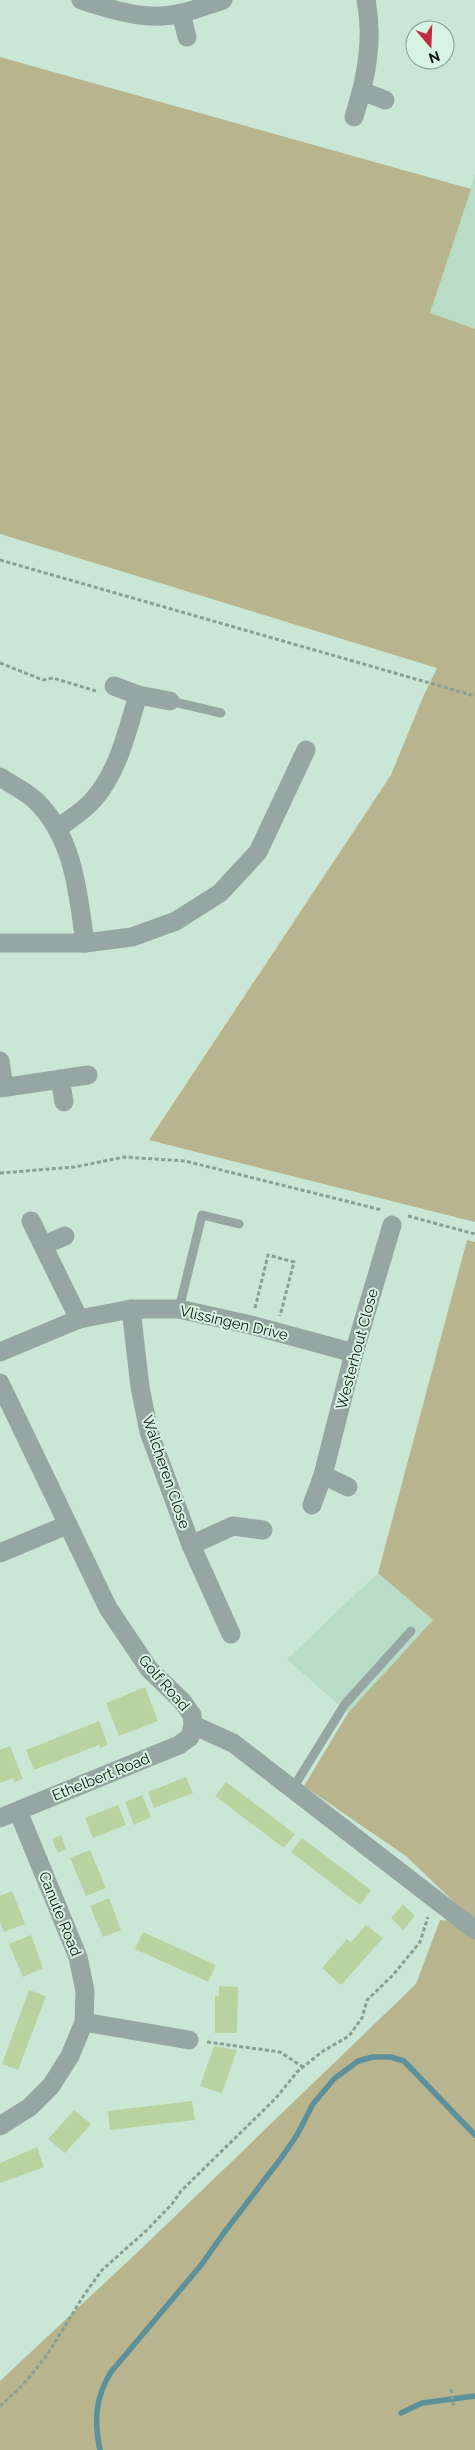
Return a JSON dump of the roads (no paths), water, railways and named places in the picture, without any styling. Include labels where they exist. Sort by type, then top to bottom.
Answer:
[{"type":"street","points":[[82,0],[128,14],[161,16],[181,14],[202,4],[223,0]]},
{"type":"street","points":[[354,117],[362,92],[370,45],[366,0]]},
{"type":"street","points":[[181,14],[186,37]]},
{"type":"street","points":[[362,92],[385,100]]},
{"type":"street","points":[[114,686],[138,695],[170,701]]},
{"type":"street","points":[[58,828],[94,799],[111,774],[121,751],[138,695]]},
{"type":"street","points":[[0,943],[85,943],[132,938],[176,921],[220,894],[258,852],[306,750]]},
{"type":"street","points":[[0,777],[35,800],[58,828],[71,863],[85,943]]},
{"type":"street","points":[[0,1061],[2,1087],[88,1075]]},
{"type":"street","points":[[60,1079],[64,1102]]},
{"type":"street","name":"Westerhout Close","points":[[312,1505],[323,1475],[354,1353],[393,1216]]},
{"type":"street","points":[[31,1221],[79,1319]]},
{"type":"street","points":[[44,1245],[65,1236]]},
{"type":"street","name":"Vlissingen Drive","points":[[0,1352],[79,1319],[131,1309],[179,1309],[251,1325],[354,1353]]},
{"type":"street","name":"Walcheren Close","points":[[131,1309],[144,1412],[149,1432],[191,1545],[231,1634]]},
{"type":"street","name":"Golf Road","points":[[0,1383],[108,1608],[149,1669],[182,1701],[192,1715],[193,1725],[233,1743],[475,1930]]},
{"type":"street","points":[[323,1475],[348,1487]]},
{"type":"street","points":[[0,1553],[67,1525]]},
{"type":"street","name":"Walcheren Close","points":[[191,1545],[233,1526],[263,1530]]},
{"type":"street","name":"Ethelbert Road","points":[[0,1818],[179,1746],[190,1737],[193,1725]]},
{"type":"street","name":"Canute Road","points":[[0,2126],[30,2107],[51,2086],[70,2056],[84,2022],[85,1991],[78,1956],[18,1811]]},
{"type":"street","points":[[84,2022],[189,2040]]},
{"type":"lane","points":[[170,701],[221,713]]},
{"type":"lane","points":[[179,1309],[202,1215],[239,1224]]},
{"type":"lane","points":[[293,1788],[345,1704],[411,1631]]},
{"type":"waterway","points":[[100,2450],[97,2410],[102,2391],[111,2372],[202,2264],[282,2157],[297,2135],[313,2104],[334,2079],[358,2061],[373,2057],[391,2057],[404,2061],[475,2135]]},
{"type":"waterway","points":[[401,2413],[422,2403],[475,2396]]}]
